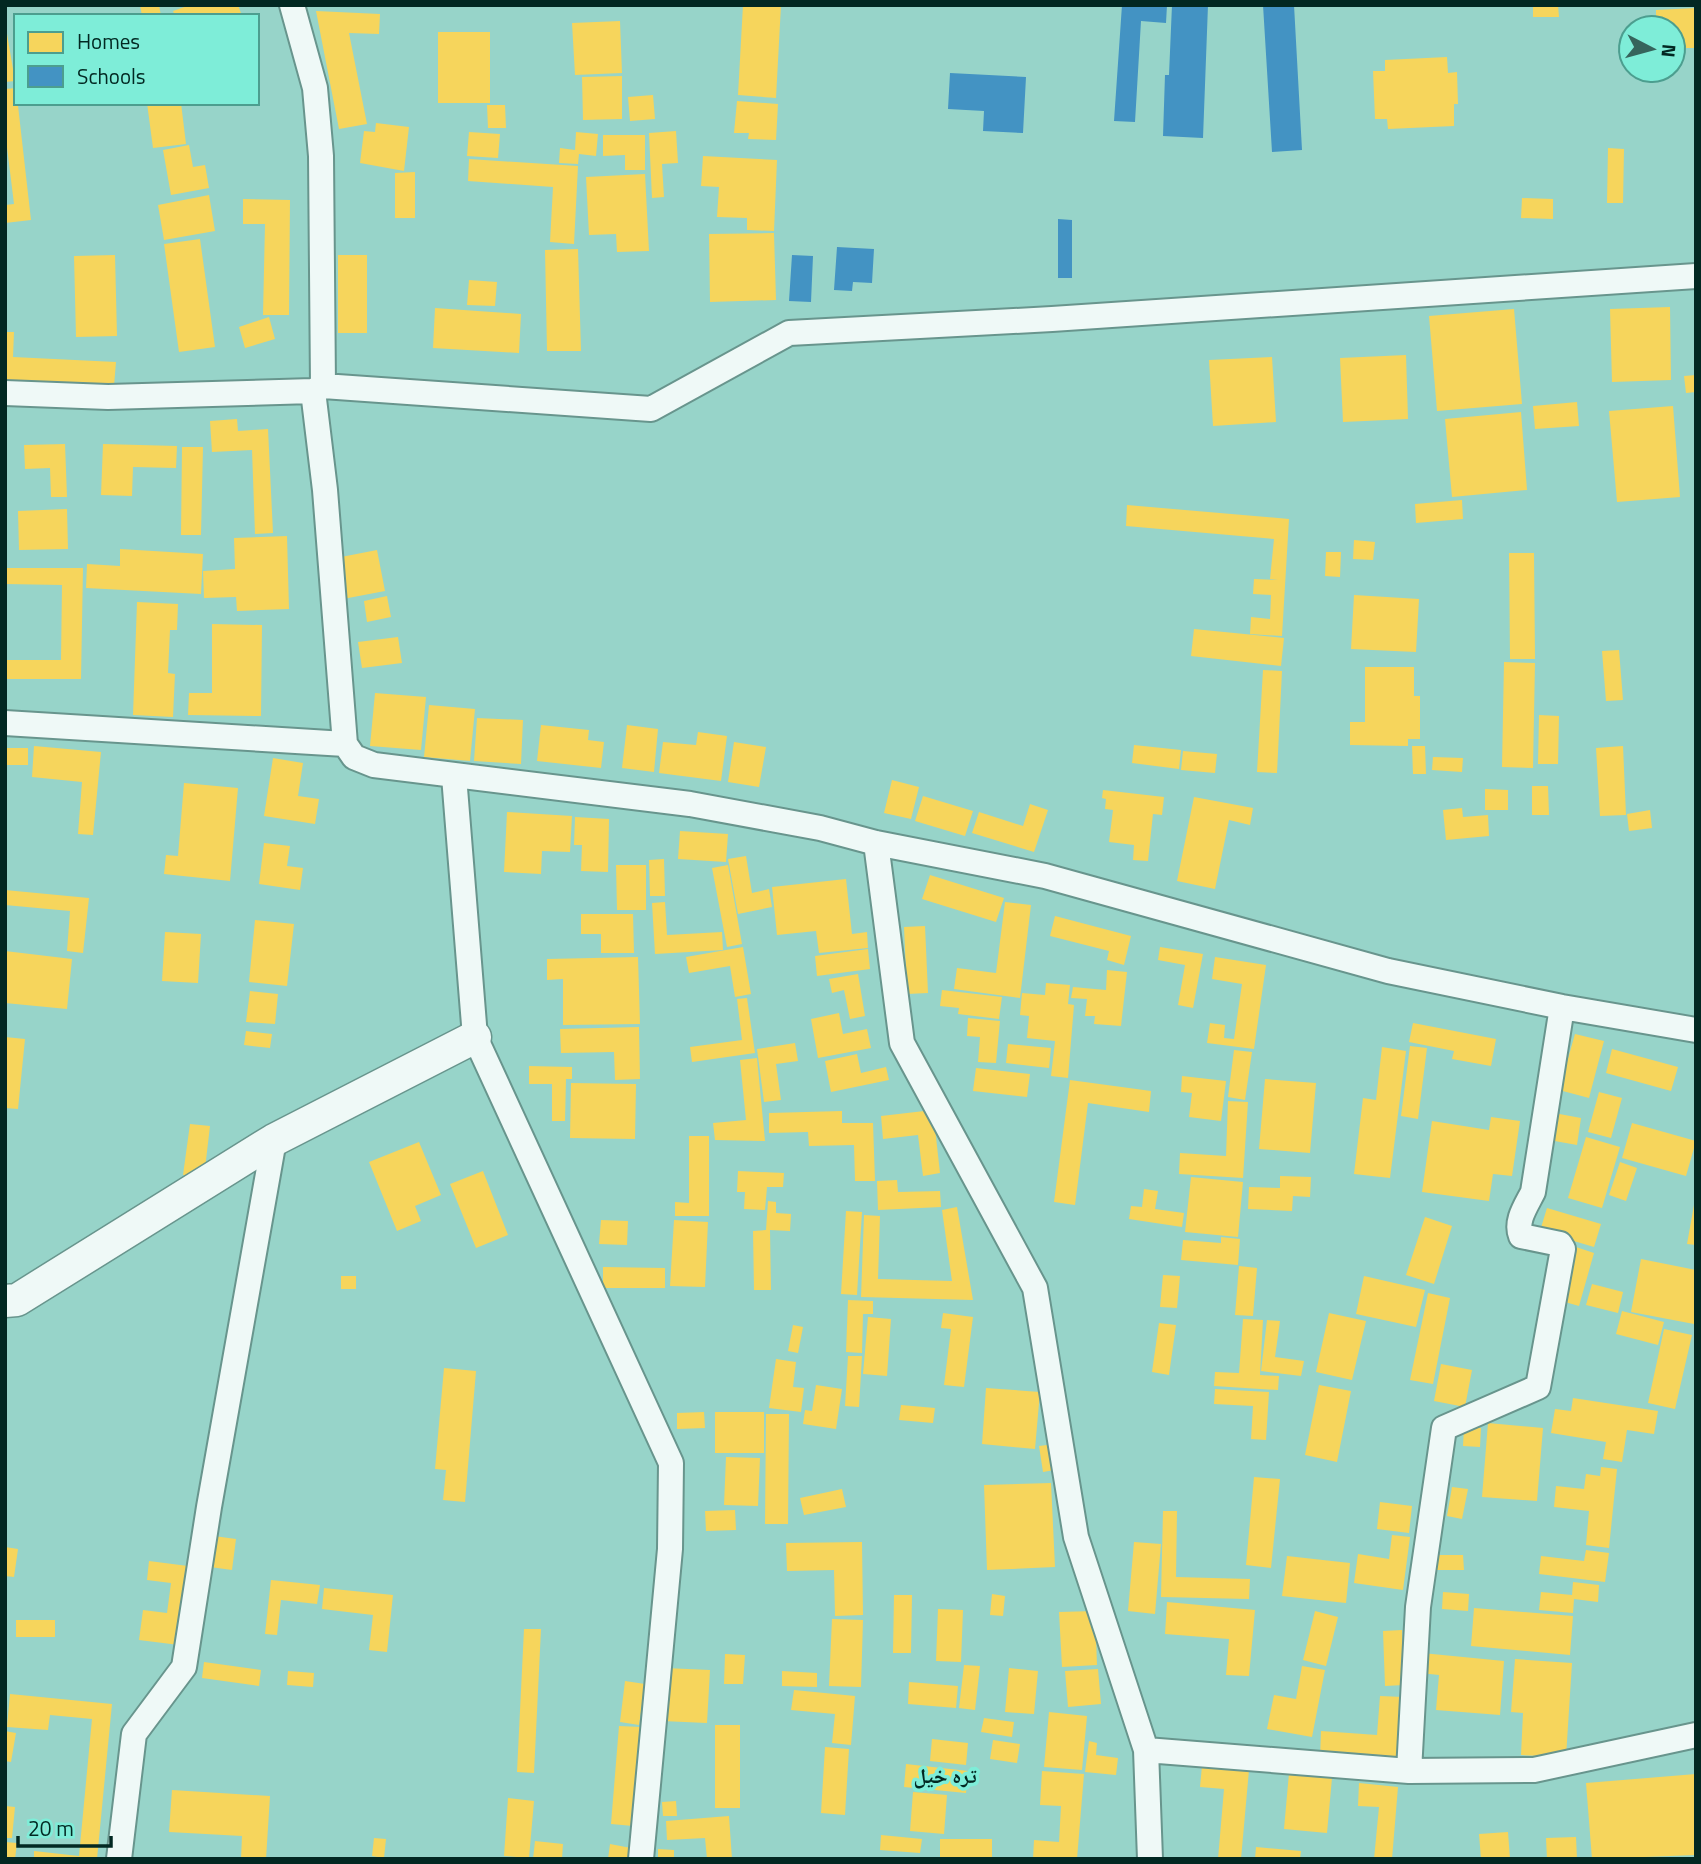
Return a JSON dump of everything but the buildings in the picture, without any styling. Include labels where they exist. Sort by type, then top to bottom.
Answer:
[{"type":"street","points":[[292,5],[316,88],[321,156],[318,388],[345,744],[354,757],[374,765],[690,804],[820,828],[876,843],[1045,876],[1388,971],[1562,1007],[1696,1030]]},
{"type":"street","points":[[5,393],[108,397],[318,388],[651,409],[789,333],[1052,319],[1696,276]]},
{"type":"street","points":[[5,723],[345,744]]},
{"type":"street","points":[[454,776],[475,1037],[671,1463],[670,1549],[641,1859]]},
{"type":"street","points":[[876,843],[902,1043],[1035,1288],[1076,1537],[1146,1750],[1150,1859]]},
{"type":"street","points":[[1409,1771],[1418,1607],[1444,1428],[1538,1387],[1563,1249],[1560,1244],[1521,1236],[1519,1230],[1521,1215],[1532,1192],[1562,1007]]},
{"type":"street","points":[[5,1301],[17,1300],[274,1140],[475,1037]]},
{"type":"street","points":[[119,1859],[134,1734],[184,1667],[209,1507],[274,1140]]},
{"type":"street","points":[[1146,1750],[1409,1771],[1534,1770],[1696,1735]]},
{"type":"district","name":"تره خیل","points":[[945,1775]]}]
